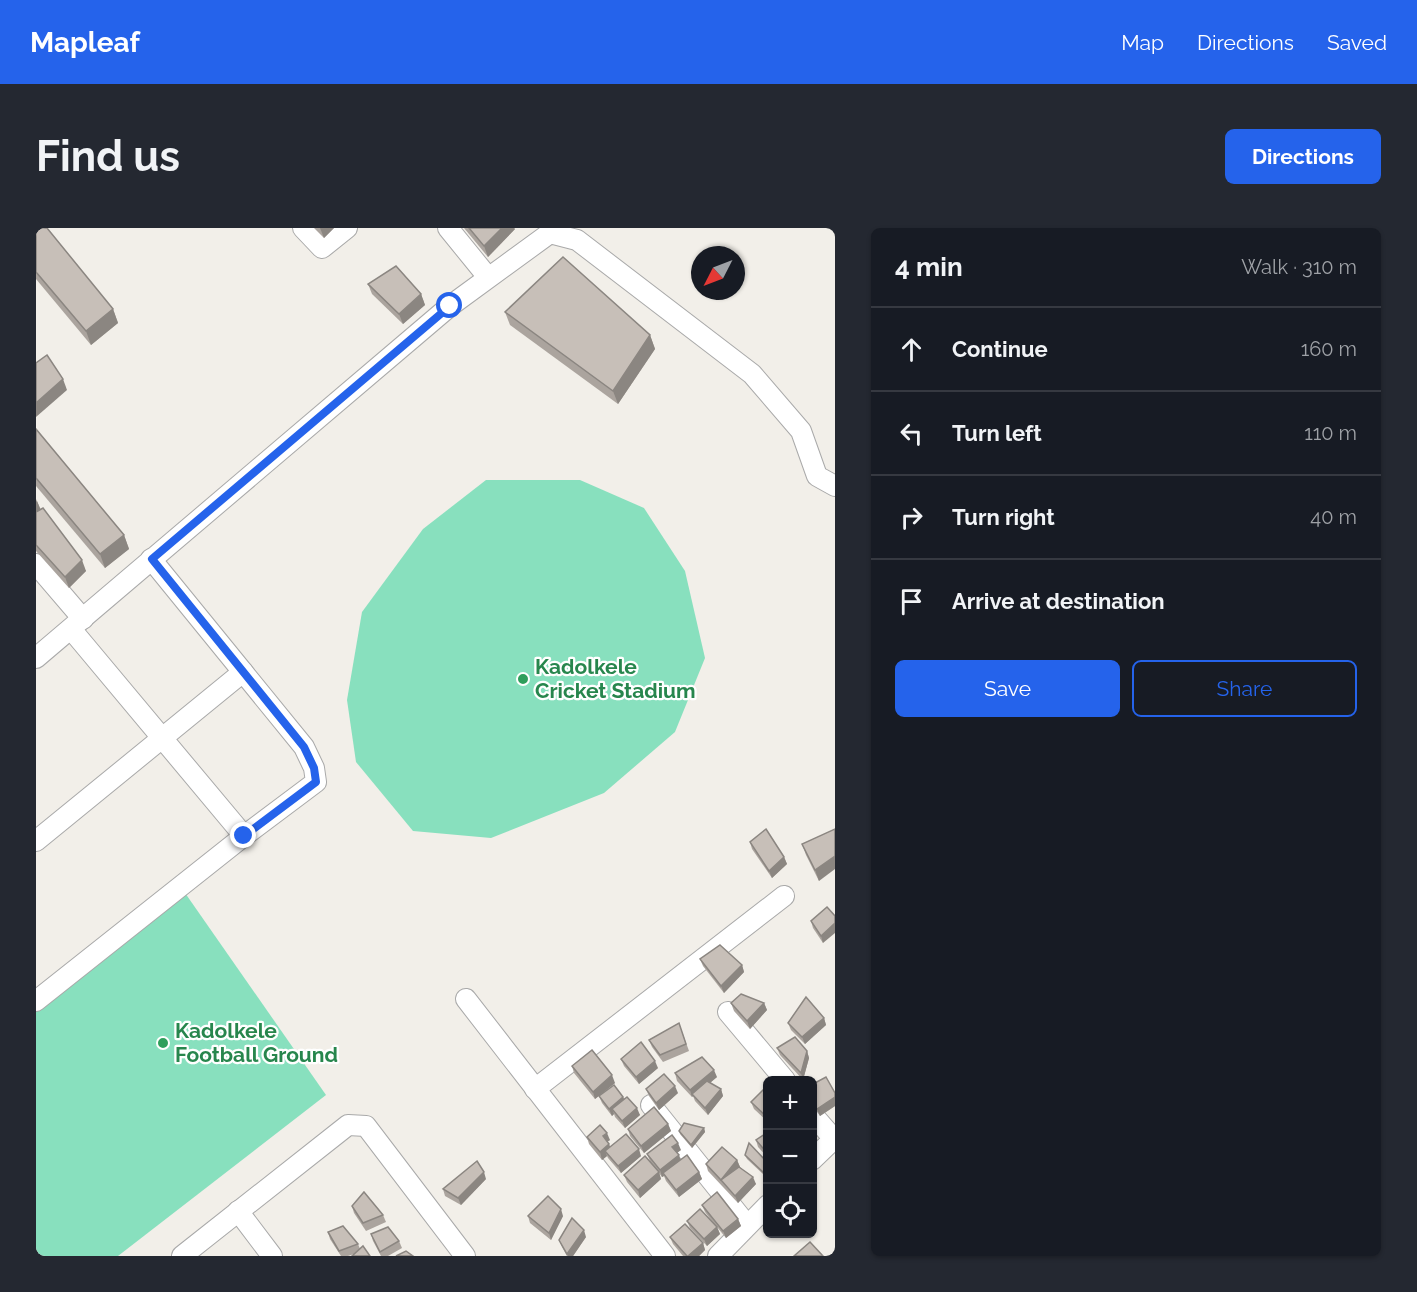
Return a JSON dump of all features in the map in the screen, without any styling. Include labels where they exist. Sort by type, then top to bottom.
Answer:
[{"type":"street","points":[[303,228],[322,248],[347,228]]},
{"type":"street","points":[[448,228],[487,276]]},
{"type":"street","points":[[36,658],[487,276],[550,233],[577,240],[752,374],[801,431],[817,476],[835,486]]},
{"type":"street","points":[[36,1001],[244,836],[316,782],[314,768],[304,747],[152,559]]},
{"type":"street","points":[[36,564],[77,624],[163,740],[244,836]]},
{"type":"street","points":[[36,841],[163,740],[243,672]]},
{"type":"street","points":[[535,1089],[784,896]]},
{"type":"street","points":[[466,999],[665,1256]]},
{"type":"street","points":[[728,1012],[782,1076]]},
{"type":"street","points":[[651,1105],[747,1225]]},
{"type":"street","points":[[817,1119],[835,1139],[817,1156]]},
{"type":"street","points":[[182,1256],[348,1125],[366,1126],[465,1256]]},
{"type":"street","points":[[718,1256],[763,1210]]},
{"type":"street","points":[[238,1211],[272,1256]]},
{"type":"green space","name":"Kadolkele Cricket Stadium","points":[[486,480],[580,480],[644,508],[685,571],[705,658],[675,732],[604,793],[491,838],[413,831],[356,762],[347,700],[362,612],[423,529]]},
{"type":"green space","name":"Kadolkele Football Ground","points":[[176,880],[326,1095],[118,1256],[36,1256],[36,990]]},
{"type":"building","points":[[36,228],[47,228],[113,309],[86,331],[36,272]]},
{"type":"building","points":[[469,228],[502,228],[484,246]]},
{"type":"building","points":[[563,257],[650,335],[613,391],[505,312]]},
{"type":"building","points":[[396,266],[421,294],[399,314],[368,284]]},
{"type":"building","points":[[47,355],[63,379],[36,403],[36,363]]},
{"type":"building","points":[[36,429],[124,535],[100,554],[36,478]]},
{"type":"building","points":[[43,508],[82,560],[65,577],[36,545],[36,512]]},
{"type":"building","points":[[766,829],[784,857],[769,871],[750,842]]},
{"type":"building","points":[[835,829],[835,856],[815,870],[802,844]]},
{"type":"building","points":[[827,907],[835,916],[835,923],[821,936],[811,921]]},
{"type":"building","points":[[720,945],[742,965],[721,986],[700,959]]},
{"type":"building","points":[[741,994],[764,1003],[747,1021],[731,1003]]},
{"type":"building","points":[[806,997],[824,1018],[802,1037],[788,1023]]},
{"type":"building","points":[[679,1023],[686,1044],[660,1055],[649,1040]]},
{"type":"building","points":[[795,1037],[807,1051],[801,1073],[777,1048]]},
{"type":"building","points":[[641,1042],[655,1061],[636,1077],[621,1059]]},
{"type":"building","points":[[592,1050],[612,1075],[593,1092],[572,1066]]},
{"type":"building","points":[[702,1057],[714,1070],[690,1090],[675,1073]]},
{"type":"building","points":[[664,1074],[675,1086],[656,1103],[646,1089]]},
{"type":"building","points":[[826,1077],[835,1097],[817,1109],[817,1082]]},
{"type":"building","points":[[707,1081],[721,1089],[705,1108],[692,1094]]},
{"type":"building","points":[[614,1085],[623,1097],[609,1109],[599,1096]]},
{"type":"building","points":[[763,1090],[763,1113],[751,1102]]},
{"type":"building","points":[[627,1097],[637,1108],[622,1121],[612,1109]]},
{"type":"building","points":[[654,1107],[668,1124],[641,1146],[628,1129]]},
{"type":"building","points":[[684,1123],[704,1128],[691,1145],[679,1131]]},
{"type":"building","points":[[600,1125],[607,1133],[603,1136],[609,1144],[600,1152],[587,1137]]},
{"type":"building","points":[[626,1134],[639,1149],[618,1166],[605,1151]]},
{"type":"building","points":[[672,1135],[678,1143],[672,1147],[679,1155],[660,1170],[647,1154]]},
{"type":"building","points":[[763,1135],[763,1148],[756,1140]]},
{"type":"building","points":[[749,1143],[763,1158],[763,1172],[745,1155]]},
{"type":"building","points":[[722,1147],[737,1160],[721,1180],[706,1164]]},
{"type":"building","points":[[687,1155],[699,1172],[676,1190],[663,1173]]},
{"type":"building","points":[[645,1156],[659,1172],[638,1190],[624,1175]]},
{"type":"building","points":[[477,1161],[484,1172],[458,1198],[443,1189]]},
{"type":"building","points":[[739,1167],[753,1177],[735,1196],[721,1180]]},
{"type":"building","points":[[364,1192],[383,1215],[363,1223],[352,1206]]},
{"type":"building","points":[[717,1192],[738,1219],[723,1231],[702,1205]]},
{"type":"building","points":[[548,1196],[561,1209],[549,1233],[528,1216]]},
{"type":"building","points":[[700,1209],[717,1227],[704,1239],[687,1221]]},
{"type":"building","points":[[572,1218],[584,1230],[567,1254],[559,1240]]},
{"type":"building","points":[[685,1224],[703,1243],[688,1256],[670,1237]]},
{"type":"building","points":[[343,1226],[358,1244],[339,1251],[328,1232]]},
{"type":"building","points":[[388,1227],[399,1241],[380,1252],[371,1234]]},
{"type":"building","points":[[810,1242],[823,1256],[794,1256]]},
{"type":"building","points":[[363,1246],[370,1256],[352,1256]]},
{"type":"building","points":[[406,1251],[413,1256],[396,1256]]},
{"type":"place","name":"Kadolkele Cricket Stadium","points":[[523,679]]},
{"type":"place","name":"Kadolkele Football Ground","points":[[163,1043]]},
{"type":"route","points":[[244,836],[316,782],[314,768],[304,747],[152,559],[450,306]]}]
